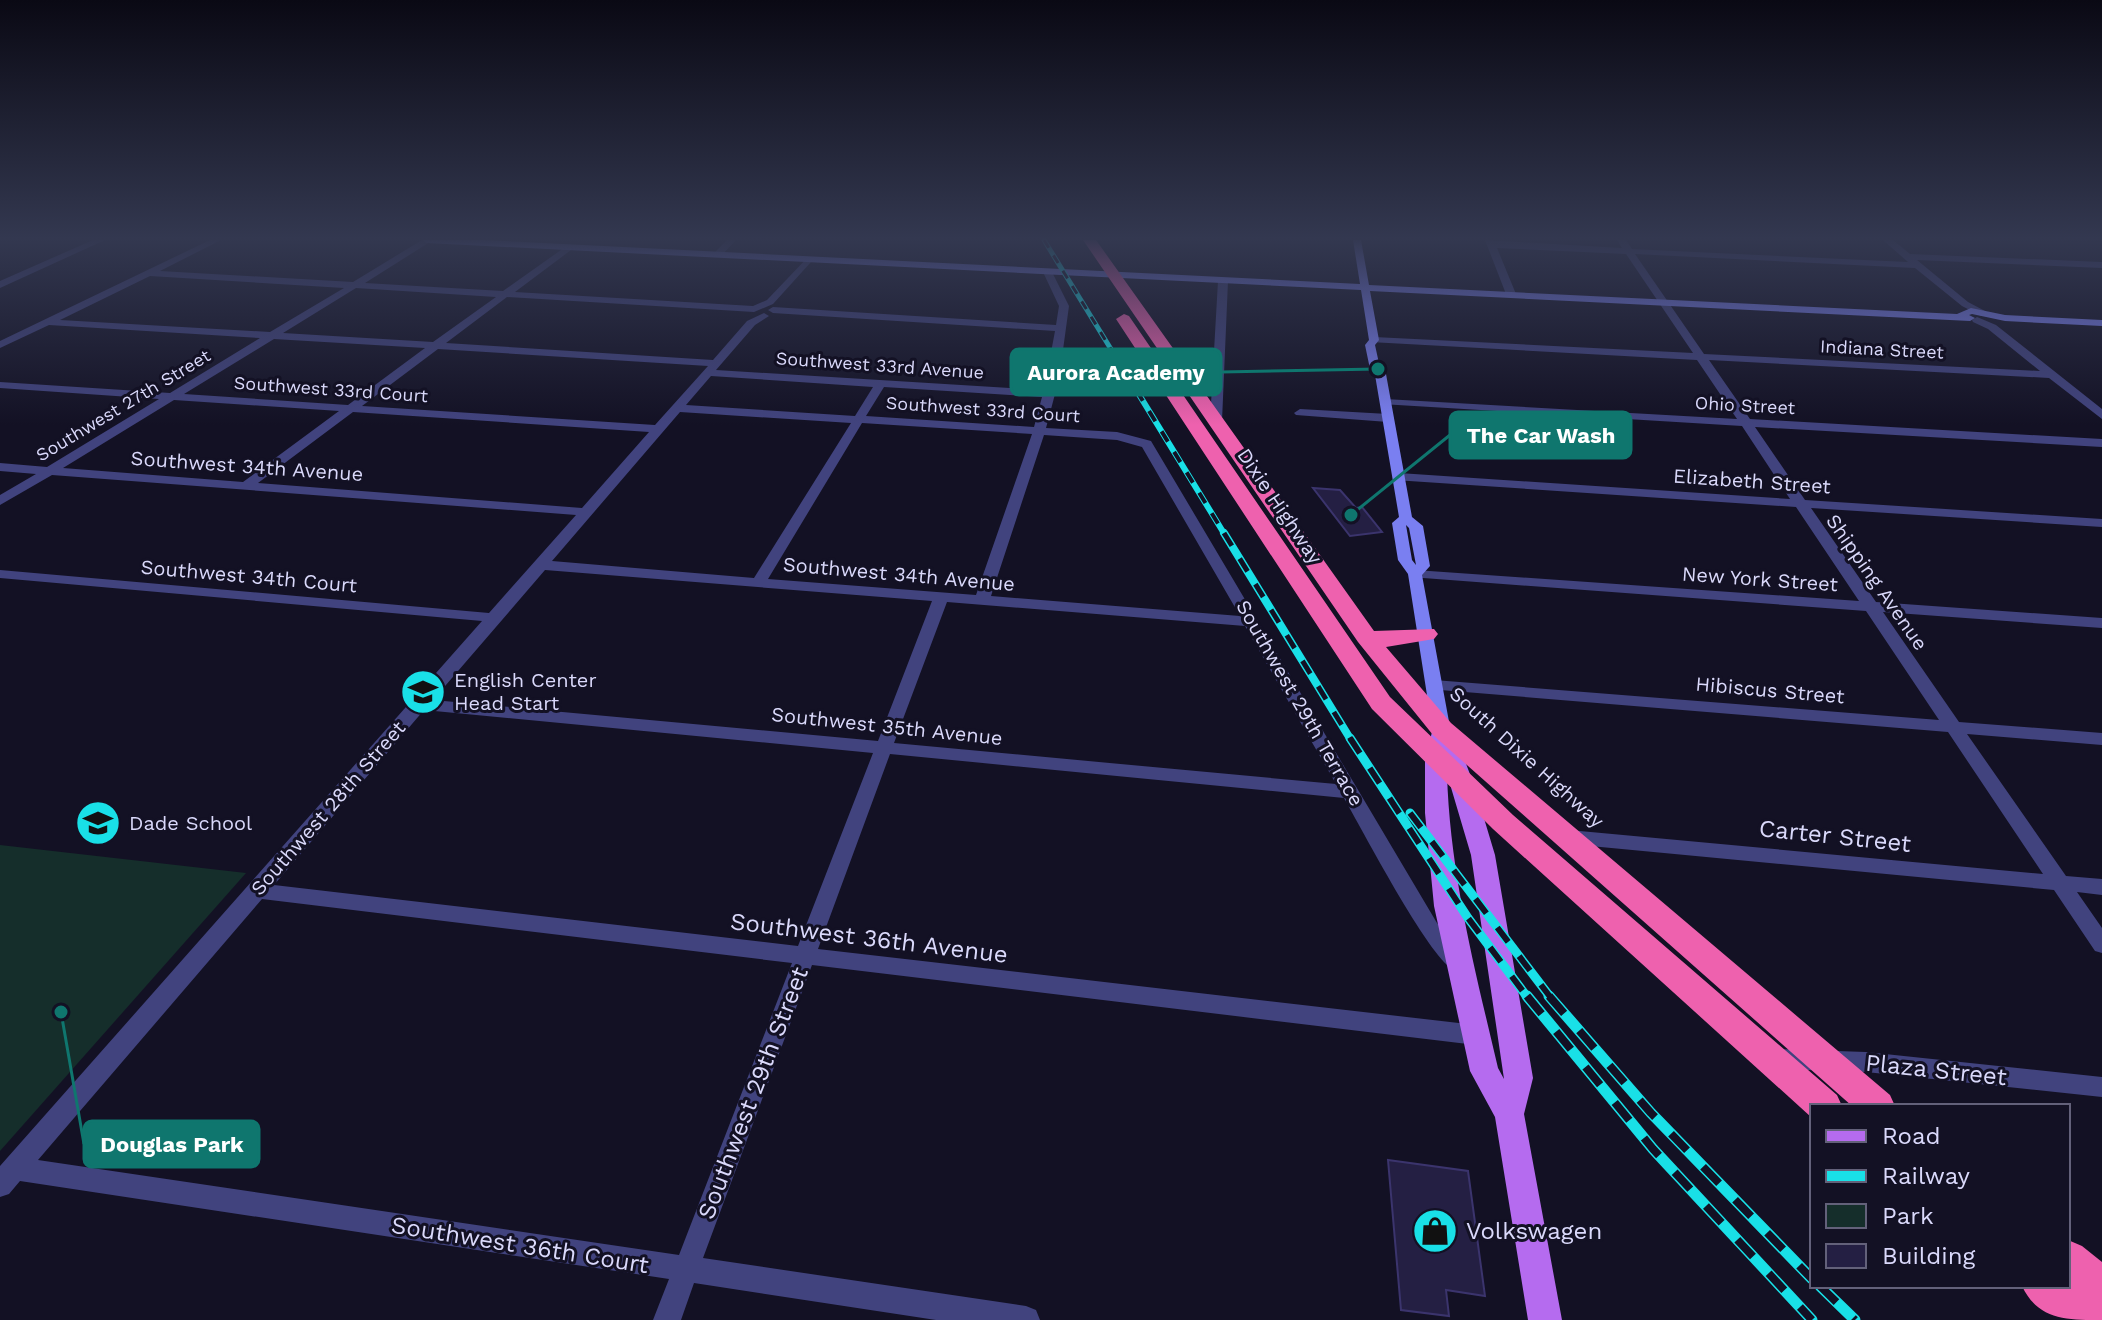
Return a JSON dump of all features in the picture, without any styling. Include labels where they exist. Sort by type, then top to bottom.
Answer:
[{"type":"highway","name":"Dixie Highway","points":[[1121,302],[1361,676],[1436,760],[1463,785]]},
{"type":"highway","name":"South Dixie Highway","points":[[1125,302],[1195,391],[1366,637],[1442,729],[1875,1104]]},
{"type":"highway","points":[[1366,637],[1387,640],[1426,634]]},
{"type":"highway","points":[[1463,785],[1822,1104]]},
{"type":"highway","points":[[2070,1262],[2102,1287]]},
{"type":"highway","points":[[2045,1288],[2085,1320]]},
{"type":"main road","points":[[1442,729],[1436,760],[1438,829],[1447,906],[1484,1071],[1509,1114],[1545,1320]]},
{"type":"main road","points":[[1442,729],[1463,785],[1483,855],[1519,1078],[1509,1114]]},
{"type":"street","points":[[0,345],[90,302]]},
{"type":"street","name":"Southwest 27th Street","points":[[0,501],[328,302]]},
{"type":"street","points":[[245,486],[494,302]]},
{"type":"street","points":[[623,302],[1059,328]]},
{"type":"street","name":"Southwest 28th Street","points":[[7,1177],[770,302]]},
{"type":"street","points":[[982,601],[1039,431],[1049,394],[1064,302]]},
{"type":"street","points":[[1216,421],[1220,392],[1217,387],[1222,302]]},
{"type":"street","points":[[1367,302],[1374,340],[1370,345],[1375,369],[1380,374],[1406,519],[1399,523],[1404,557],[1415,574],[1442,729]]},
{"type":"street","name":"Shipping Avenue","points":[[1663,302],[2102,945]]},
{"type":"street","points":[[1675,302],[2102,323]]},
{"type":"street","points":[[1961,302],[2102,415]]},
{"type":"street","name":"Southwest 33rd Avenue","points":[[48,322],[436,345],[881,383],[1049,394]]},
{"type":"street","name":"Indiana Street","points":[[1374,340],[2053,375]]},
{"type":"street","points":[[758,583],[856,419],[881,383]]},
{"type":"street","name":"Southwest 33rd Court","points":[[0,385],[659,429]]},
{"type":"street","points":[[1195,391],[1217,387]]},
{"type":"street","points":[[2079,397],[2102,398]]},
{"type":"street","name":"Ohio Street","points":[[1385,402],[2102,443]]},
{"type":"street","name":"Southwest 33rd Court","points":[[678,408],[1039,431],[1141,441]]},
{"type":"street","points":[[1300,413],[1388,418]]},
{"type":"street","name":"Southwest 29th Terrace","points":[[1141,441],[1152,450],[1430,929],[1459,964]]},
{"type":"street","name":"Southwest 34th Avenue","points":[[0,467],[587,512]]},
{"type":"street","name":"Elizabeth Street","points":[[1399,477],[2102,523]]},
{"type":"street","name":"Southwest 34th Avenue","points":[[542,565],[1253,622]]},
{"type":"street","name":"Southwest 34th Court","points":[[0,574],[495,618]]},
{"type":"street","name":"New York Street","points":[[1415,574],[2102,623]]},
{"type":"street","name":"Southwest 29th Street","points":[[667,1320],[941,597]]},
{"type":"street","name":"Hibiscus Street","points":[[1434,685],[2102,739]]},
{"type":"street","name":"Southwest 35th Avenue","points":[[418,704],[1352,792]]},
{"type":"street","name":"Carter Street","points":[[1563,837],[2102,887]]},
{"type":"street","name":"Southwest 36th Avenue","points":[[256,891],[1476,1035]]},
{"type":"street","name":"Plaza Street","points":[[1771,1059],[1866,1062],[2102,1087]]},
{"type":"street","name":"Southwest 36th Court","points":[[7,1177],[1026,1320]]},
{"type":"green space","points":[[0,845],[246,873],[0,1151]]},
{"type":"building","points":[[1313,488],[1340,490],[1356,508],[1362,507],[1382,532],[1350,536]]},
{"type":"building","name":"Volkswagen","points":[[1388,1160],[1468,1171],[1485,1296],[1446,1290],[1449,1316],[1401,1310]]},
{"type":"railway","points":[[1082,302],[1125,372]]},
{"type":"railway","points":[[1124,370],[1225,535]]},
{"type":"railway","points":[[1224,533],[1351,740]]},
{"type":"railway","points":[[1350,738],[1468,918],[1528,998]]},
{"type":"railway","points":[[1410,813],[1551,998]]},
{"type":"railway","points":[[1527,996],[1653,1149],[1812,1320]]},
{"type":"railway","points":[[1549,996],[1651,1113],[1810,1277]]},
{"type":"railway","points":[[1822,1288],[1855,1320]]},
{"type":"place","name":"Aurora Academy","points":[[1378,369]]},
{"type":"place","name":"The Car Wash","points":[[1351,515]]},
{"type":"place","name":"English Center Head Start","points":[[423,692]]},
{"type":"place","name":"Dade School","points":[[98,823]]},
{"type":"place","name":"Douglas Park","points":[[61,1012]]},
{"type":"place","name":"Volkswagen","points":[[1435,1231]]}]
